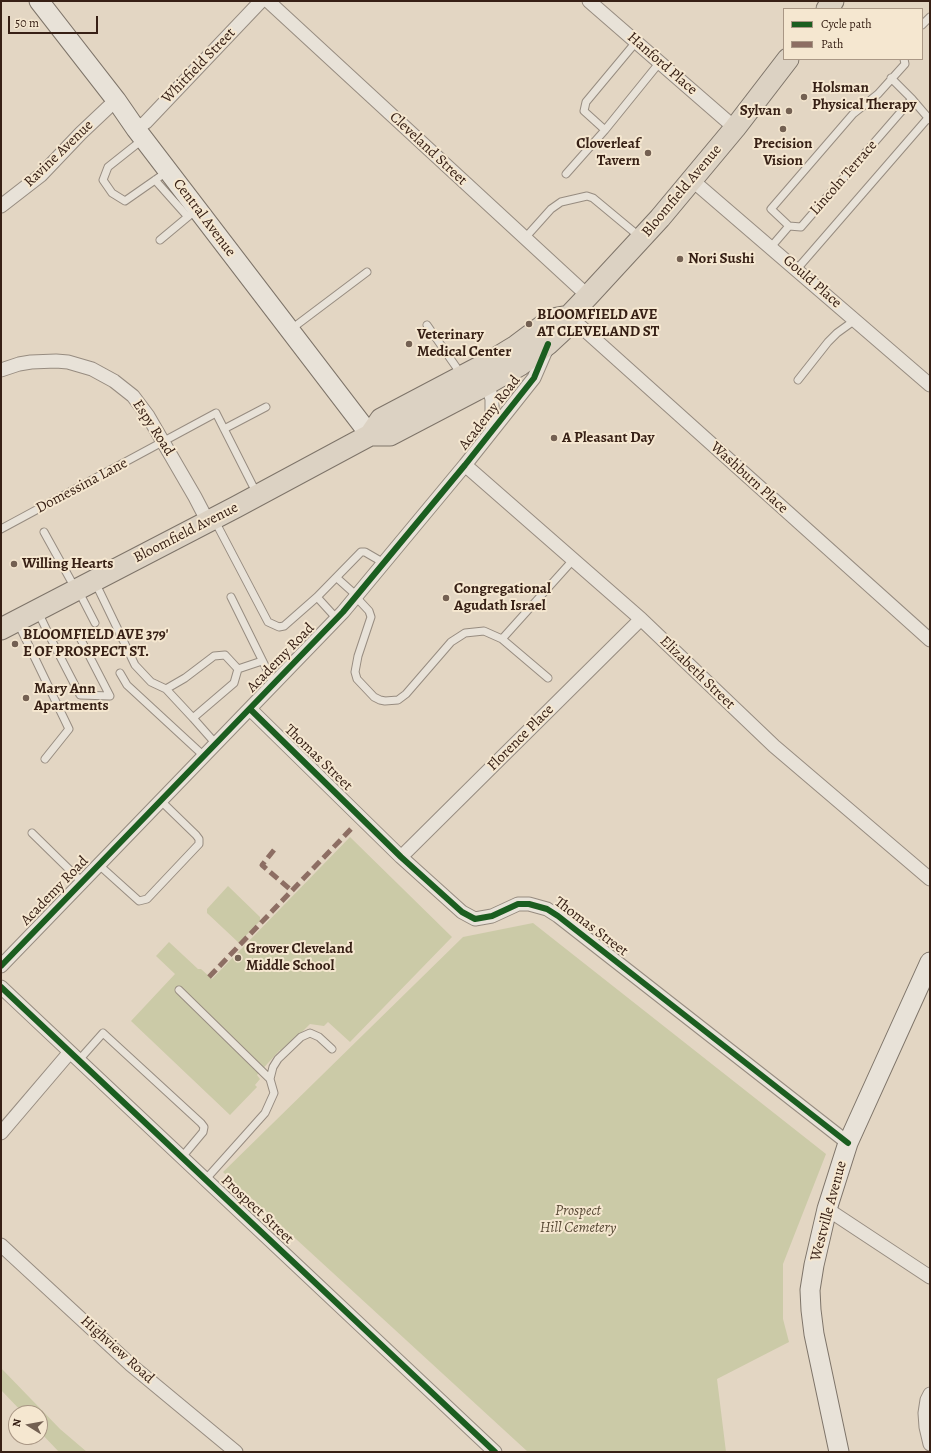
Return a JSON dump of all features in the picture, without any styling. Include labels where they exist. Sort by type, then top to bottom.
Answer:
[{"type":"main road","name":"Central Avenue","points":[[39,1],[116,100],[140,134],[162,175],[290,330],[370,435]]},
{"type":"main road","name":"Bloomfield Avenue","points":[[7,624],[83,587],[258,496],[370,435],[381,420],[463,376],[485,375],[520,365],[548,344],[562,331],[569,316],[642,239],[735,128],[787,60]]},
{"type":"main road","name":"Bloomfield Avenue","points":[[370,435],[390,435],[485,375],[516,346],[552,319],[569,316]]},
{"type":"main road","name":"Westville Avenue","points":[[839,1452],[814,1334],[810,1290],[814,1265],[827,1209],[848,1143],[930,962]]},
{"type":"street","name":"Whitfield Street","points":[[140,134],[146,122],[262,1]]},
{"type":"street","name":"Cleveland Street","points":[[268,1],[588,296]]},
{"type":"street","name":"Hanford Place","points":[[589,1],[735,128]]},
{"type":"street","name":"Ravine Avenue","points":[[1,206],[42,175],[81,133],[116,100]]},
{"type":"street","name":"Gould Place","points":[[692,180],[930,385]]},
{"type":"street","name":"Washburn Place","points":[[569,316],[930,640]]},
{"type":"street","name":"Academy Road","points":[[1,966],[337,619],[465,465],[534,378],[548,344]]},
{"type":"street","name":"Espy Road","points":[[1,370],[19,364],[43,361],[68,362],[92,369],[114,381],[133,396],[148,416],[195,497],[211,520]]},
{"type":"street","name":"Academy Road","points":[[485,375],[492,399],[492,430]]},
{"type":"street","name":"Elizabeth Street","points":[[465,465],[640,619],[774,746],[930,879]]},
{"type":"street","name":"Florence Place","points":[[401,857],[640,619]]},
{"type":"street","name":"Thomas Street","points":[[250,709],[401,857],[462,912],[476,919],[492,916],[518,904],[537,905],[547,909],[558,916],[848,1143]]},
{"type":"street","name":"Prospect Street","points":[[1,987],[495,1452]]},
{"type":"street","points":[[1,1133],[75,1056]]},
{"type":"street","points":[[827,1209],[930,1277]]},
{"type":"street","name":"Highview Road","points":[[1,1245],[131,1364],[236,1452]]},
{"type":"street","points":[[930,1394],[927,1400],[925,1413],[930,1444]]},
{"type":"lane","points":[[605,130],[584,111],[586,102],[636,42]]},
{"type":"lane","points":[[771,247],[789,226],[771,209],[853,114],[878,94],[905,64],[904,60]]},
{"type":"lane","points":[[566,174],[605,130],[660,62]]},
{"type":"lane","points":[[797,270],[929,119],[891,78]]},
{"type":"lane","name":"Lincoln Terrace","points":[[789,226],[801,227],[912,99]]},
{"type":"lane","points":[[140,134],[108,167],[103,180],[112,194],[125,200],[162,175]]},
{"type":"lane","points":[[525,238],[551,209],[561,202],[587,196],[593,198],[642,239]]},
{"type":"lane","points":[[160,240],[193,213]]},
{"type":"lane","points":[[290,330],[368,272]]},
{"type":"lane","points":[[798,380],[828,342],[837,333],[855,320]]},
{"type":"lane","points":[[427,325],[463,376]]},
{"type":"lane","points":[[258,496],[224,429],[266,407]]},
{"type":"lane","name":"Domessina Lane","points":[[1,529],[216,414],[224,429]]},
{"type":"lane","points":[[211,520],[268,622],[279,627],[284,626],[317,597],[361,552],[365,552],[384,563]]},
{"type":"lane","points":[[44,532],[83,587],[134,665],[151,682],[166,688],[216,744]]},
{"type":"lane","points":[[502,639],[573,560]]},
{"type":"lane","points":[[336,578],[369,611],[371,617],[358,656],[355,672],[357,679],[374,697],[380,700],[398,700],[406,694],[451,642],[465,633],[484,631],[502,639],[548,678]]},
{"type":"lane","points":[[83,587],[95,623]]},
{"type":"lane","points":[[232,596],[274,684]]},
{"type":"lane","points":[[317,597],[337,619]]},
{"type":"lane","points":[[37,610],[50,637],[80,695],[110,696],[78,634],[50,637]]},
{"type":"lane","points":[[7,624],[69,729],[45,759]]},
{"type":"lane","points":[[166,688],[185,678],[214,656],[225,655],[238,669]]},
{"type":"lane","points":[[238,669],[262,661]]},
{"type":"lane","points":[[193,718],[234,683],[238,669]]},
{"type":"lane","points":[[120,673],[127,685],[204,756]]},
{"type":"lane","points":[[99,865],[139,901],[147,899],[199,844],[199,839],[196,834],[161,801]]},
{"type":"lane","points":[[32,833],[82,882]]},
{"type":"lane","points":[[179,990],[270,1079],[274,1093],[265,1113],[206,1179]]},
{"type":"lane","points":[[75,1056],[103,1032],[201,1123],[204,1127],[203,1132],[182,1157]]},
{"type":"lane","points":[[270,1079],[273,1067],[278,1058],[301,1037],[310,1033],[319,1037],[332,1048]]},
{"type":"green space","points":[[350,837],[452,937],[350,1042],[328,1022],[324,1026],[310,1024],[282,1052],[280,1050],[257,1075],[260,1079],[255,1085],[257,1087],[230,1115],[131,1021],[175,974],[156,956],[169,942],[198,969],[201,969],[212,979]]},
{"type":"green space","points":[[228,886],[260,917],[260,921],[239,943],[207,913],[207,909]]},
{"type":"green space","name":"Prospect Hill Cemetery","points":[[533,923],[826,1154],[783,1264],[783,1319],[789,1342],[717,1379],[726,1452],[528,1452],[223,1172],[463,937]]},
{"type":"green space","points":[[1,1368],[37,1405],[15,1405],[1,1390]]},
{"type":"green space","points":[[48,1417],[87,1452],[59,1452],[48,1440]]},
{"type":"marked path","points":[[209,977],[351,829]]},
{"type":"marked path","points":[[274,850],[262,865],[292,891]]},
{"type":"cycle path","points":[[1,966],[343,612],[465,465],[534,378],[548,344]]},
{"type":"cycle path","points":[[250,709],[401,857],[462,912],[475,919],[492,916],[518,904],[529,904],[547,909],[558,916],[848,1143]]},
{"type":"cycle path","points":[[1,987],[495,1452]]},
{"type":"place","name":"Holsman Physical Therapy","points":[[804,97]]},
{"type":"place","name":"Sylvan","points":[[789,111]]},
{"type":"place","name":"Precision Vision","points":[[783,129]]},
{"type":"place","name":"Cloverleaf Tavern","points":[[648,153]]},
{"type":"place","name":"Nori Sushi","points":[[680,259]]},
{"type":"place","name":"BLOOMFIELD AVE AT CLEVELAND ST","points":[[529,324]]},
{"type":"place","name":"Veterinary Medical Center","points":[[409,344]]},
{"type":"place","name":"A Pleasant Day","points":[[554,438]]},
{"type":"place","name":"Willing Hearts","points":[[14,564]]},
{"type":"place","name":"Congregational Agudath Israel","points":[[446,598]]},
{"type":"place","name":"BLOOMFIELD AVE 379' E OF PROSPECT ST.","points":[[15,644]]},
{"type":"place","name":"Mary Ann Apartments","points":[[26,698]]},
{"type":"place","name":"Grover Cleveland Middle School","points":[[238,958]]}]
